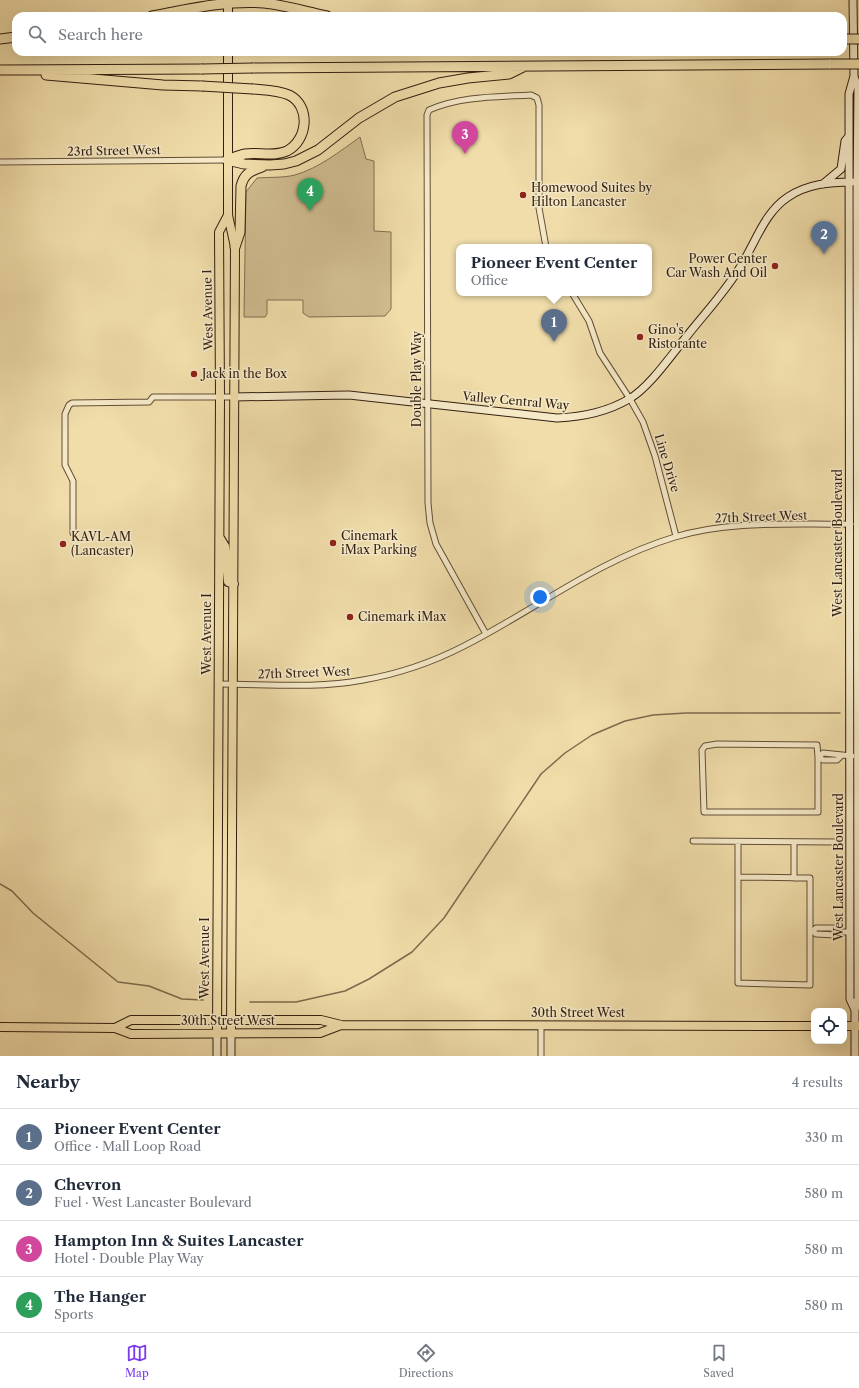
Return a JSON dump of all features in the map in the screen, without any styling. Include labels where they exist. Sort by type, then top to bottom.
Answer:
[{"type":"highway","points":[[174,12],[228,2],[266,3],[308,12]]},
{"type":"highway","points":[[0,39],[12,38]]},
{"type":"highway","points":[[847,39],[859,39]]},
{"type":"highway","points":[[0,43],[12,43]]},
{"type":"highway","points":[[0,70],[859,64]]},
{"type":"highway","points":[[227,160],[244,164],[270,165],[284,164],[307,157],[371,110],[413,90],[439,83],[468,78],[509,74],[524,67]]},
{"type":"highway","points":[[23,70],[40,74],[164,85],[275,91],[289,96],[298,102],[304,114],[305,123],[303,134],[297,144],[288,151],[268,154],[244,154],[227,160]]},
{"type":"highway","points":[[235,247],[240,232],[242,181],[251,170],[270,165]]},
{"type":"main road","name":"West Avenue I","points":[[228,56],[228,215],[235,247],[231,1034]]},
{"type":"main road","name":"West Avenue I","points":[[217,1034],[220,537],[219,232],[228,215]]},
{"type":"main road","points":[[220,537],[225,546],[228,582],[234,584]]},
{"type":"main road","name":"30th Street West","points":[[115,1028],[132,1020],[321,1020],[341,1025],[811,1026]]},
{"type":"main road","name":"30th Street West","points":[[0,1027],[115,1028],[131,1034],[231,1034],[320,1033],[341,1025]]},
{"type":"street","name":"West Lancaster Boulevard","points":[[853,0],[854,76],[849,94],[849,629],[850,999],[855,1010],[857,1026],[855,1056]]},
{"type":"street","name":"West Lancaster Boulevard","points":[[854,76],[858,88],[859,629],[858,998],[855,1010]]},
{"type":"street","name":"Double Play Way","points":[[486,634],[436,544],[430,523],[428,503],[427,115],[429,110],[442,104],[474,98],[531,95],[537,98],[539,105],[539,208],[545,244]]},
{"type":"street","points":[[823,184],[841,169],[845,141],[849,136]]},
{"type":"street","name":"23rd Street West","points":[[0,162],[227,160]]},
{"type":"street","name":"Valley Central Way","points":[[234,397],[349,395],[557,418],[587,415],[630,399],[669,359],[742,265],[768,218],[776,207],[788,197],[803,188],[823,184],[858,182]]},
{"type":"street","name":"Line Drive","points":[[574,296],[588,321],[600,353],[643,422],[656,456],[676,536]]},
{"type":"street","points":[[849,373],[858,373]]},
{"type":"street","points":[[74,533],[73,481],[65,464],[65,414],[69,405],[72,403],[149,402],[152,397],[234,397]]},
{"type":"street","name":"27th Street West","points":[[219,684],[324,684],[362,681],[399,672],[463,647],[605,564],[640,548],[676,536],[709,529],[740,526],[858,524]]},
{"type":"street","points":[[849,629],[859,629]]},
{"type":"street","points":[[717,744],[817,745],[818,757],[818,812],[704,812],[702,750],[705,746],[717,744]]},
{"type":"street","points":[[818,757],[823,753],[835,753],[841,756],[859,756]]},
{"type":"street","points":[[693,841],[837,842]]},
{"type":"street","points":[[738,842],[738,877],[738,983],[810,984],[812,931],[810,878],[738,877]]},
{"type":"street","points":[[794,842],[794,878]]},
{"type":"street","points":[[812,931],[816,928],[836,928],[839,932],[850,932]]},
{"type":"street","points":[[540,1025],[541,1056]]},
{"type":"street","name":"West Avenue I","points":[[217,1034],[217,1056]]},
{"type":"street","name":"West Avenue I","points":[[231,1034],[231,1056]]},
{"type":"shaded area","points":[[360,137],[366,159],[374,161],[374,231],[391,232],[391,309],[385,316],[309,317],[303,313],[303,300],[267,300],[267,314],[265,317],[244,317],[246,192],[257,178],[286,177],[304,172],[329,159]]},
{"type":"waterway","points":[[250,1002],[296,1002],[345,991],[369,979],[412,952],[444,918],[541,774],[565,753],[592,735],[625,721],[653,715],[686,713],[840,713]]},
{"type":"waterway","points":[[0,884],[12,891],[33,913],[118,982],[149,986],[182,999],[203,1000]]},
{"type":"place","name":"Hampton Inn & Suites Lancaster","points":[[465,154]]},
{"type":"place","name":"Homewood Suites by Hilton Lancaster","points":[[523,195]]},
{"type":"place","name":"The Hanger","points":[[310,211]]},
{"type":"place","name":"Chevron","points":[[824,254]]},
{"type":"place","name":"Power Center Car Wash And Oil","points":[[775,266]]},
{"type":"place","name":"Gino's Ristorante","points":[[640,337]]},
{"type":"place","name":"Pioneer Event Center","points":[[554,342]]},
{"type":"place","name":"Jack in the Box","points":[[194,374]]},
{"type":"place","name":"Cinemark iMax Parking","points":[[333,543]]},
{"type":"place","name":"KAVL-AM (Lancaster)","points":[[63,544]]},
{"type":"place","name":"Cinemark iMax","points":[[350,617]]}]
